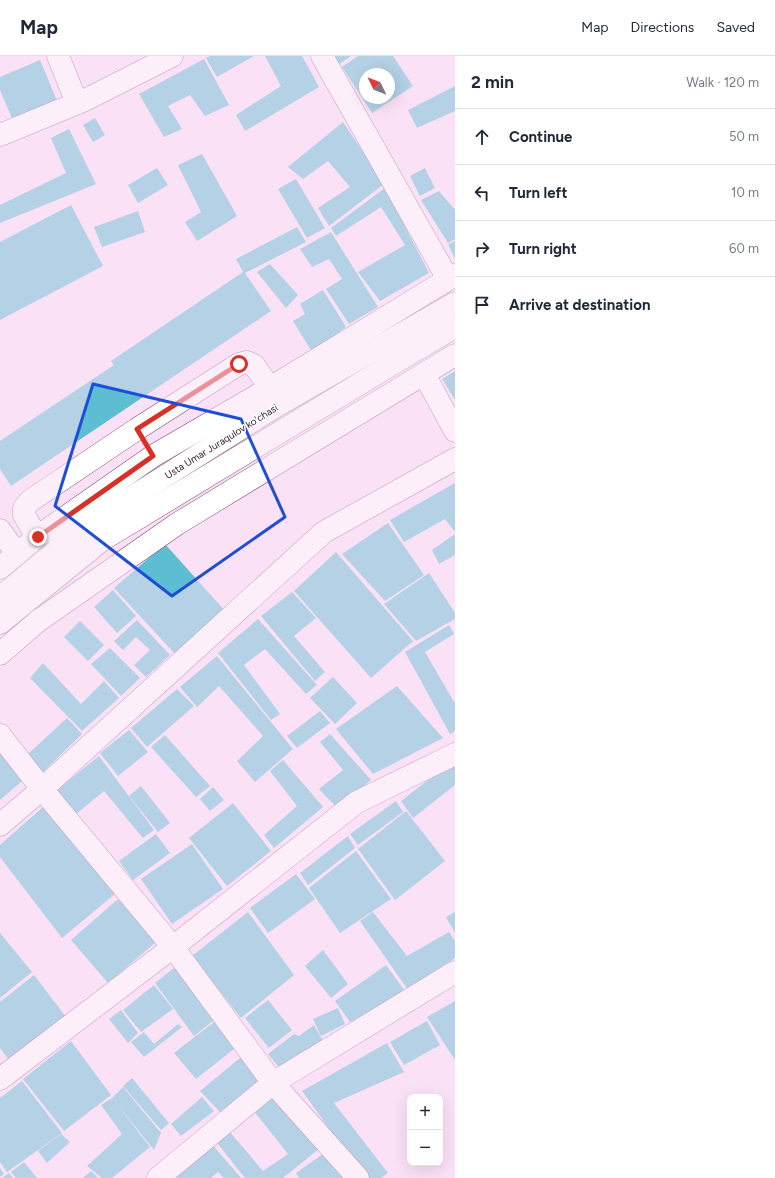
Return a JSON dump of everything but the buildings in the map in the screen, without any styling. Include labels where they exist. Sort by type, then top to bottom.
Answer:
[{"type":"street","points":[[58,56],[78,103]]},
{"type":"street","points":[[0,135],[78,103],[172,56]]},
{"type":"street","points":[[0,568],[38,537],[153,456],[270,388],[452,277],[322,56]]},
{"type":"street","name":"Usta Umar Juraqulov ko'chasi","points":[[0,598],[83,528],[273,408],[455,303]]},
{"type":"street","points":[[0,623],[102,540],[455,327]]},
{"type":"street","points":[[0,654],[38,621],[177,524],[455,355]]},
{"type":"street","points":[[38,537],[24,516],[24,508],[30,501],[137,429],[239,364],[247,362],[254,365],[270,388]]},
{"type":"street","points":[[424,374],[455,431]]},
{"type":"street","points":[[137,429],[153,456]]},
{"type":"street","points":[[0,825],[42,789],[324,532],[455,459]]},
{"type":"street","points":[[0,530],[17,554]]},
{"type":"street","points":[[0,735],[42,789],[173,947],[273,1083],[358,1178]]},
{"type":"street","points":[[0,1080],[173,947],[357,802],[455,754]]},
{"type":"street","points":[[158,1178],[273,1083],[455,972]]},
{"type":"highlighted area","points":[[93,384],[241,419],[285,517],[172,596],[55,506]]},
{"type":"route","points":[[38,537],[153,456],[137,429],[239,364]]}]
